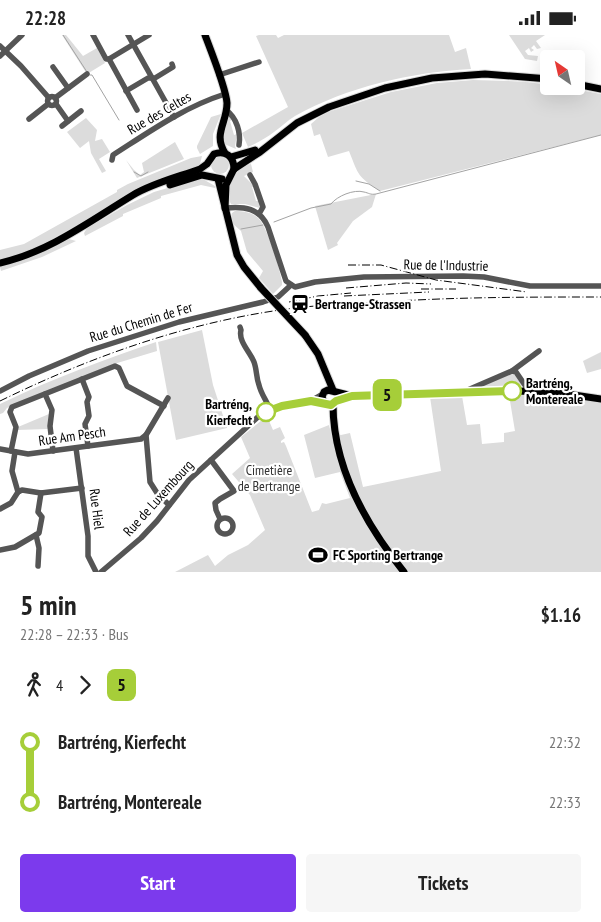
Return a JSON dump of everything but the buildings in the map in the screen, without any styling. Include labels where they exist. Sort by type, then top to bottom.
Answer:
[{"type":"main road","points":[[0,263],[43,249],[133,195],[200,169],[207,164],[214,154],[216,137],[226,110],[225,94],[205,35]]},
{"type":"main road","points":[[225,208],[226,185],[234,169],[305,118],[329,107],[378,90],[416,81],[485,74],[540,78]]},
{"type":"main road","points":[[585,86],[601,89]]},
{"type":"main road","points":[[222,122],[219,139],[220,145],[233,161],[234,169]]},
{"type":"main road","points":[[214,154],[248,153],[282,135]]},
{"type":"main road","points":[[207,164],[208,171],[216,178],[237,255],[261,288],[305,335],[318,354],[325,375],[337,397],[330,403]]},
{"type":"main road","points":[[119,205],[156,190],[202,175],[216,178],[229,176]]},
{"type":"main road","points":[[325,375],[324,393],[330,403],[340,454],[355,496],[380,541],[404,572]]},
{"type":"main road","name":"Rue de Luxembourg","points":[[324,393],[328,390],[352,396]]},
{"type":"main road","name":"Rue de Luxembourg","points":[[330,403],[352,396],[529,391],[554,392],[601,399]]},
{"type":"street","points":[[0,56],[2,49],[22,35]]},
{"type":"street","points":[[93,35],[138,110]]},
{"type":"street","points":[[128,35],[174,117]]},
{"type":"street","points":[[109,59],[149,35]]},
{"type":"street","points":[[2,49],[21,66],[68,121]]},
{"type":"street","points":[[219,75],[259,62]]},
{"type":"street","points":[[126,91],[148,78],[154,78],[173,67],[172,64]]},
{"type":"street","points":[[53,67],[68,88]]},
{"type":"street","points":[[29,119],[86,74]]},
{"type":"street","name":"Rue des Celtes","points":[[112,160],[113,155],[174,117],[206,100],[225,94]]},
{"type":"street","points":[[226,110],[233,115],[241,137],[239,145]]},
{"type":"street","points":[[62,126],[81,111]]},
{"type":"street","points":[[250,175],[256,184],[263,207],[260,214]]},
{"type":"street","points":[[225,208],[247,207],[260,214],[268,227],[286,281],[290,285]]},
{"type":"street","name":"Rue de l'Industrie","points":[[290,285],[295,287],[315,282],[364,277],[463,276],[484,277],[530,286],[601,286]]},
{"type":"street","name":"Rue du Chemin de Fer","points":[[0,391],[29,376],[88,351],[179,323],[263,302],[278,297],[290,285]]},
{"type":"street","points":[[240,327],[240,334],[258,372],[258,384],[270,410]]},
{"type":"street","name":"Rue de Luxembourg","points":[[462,392],[512,371],[539,351]]},
{"type":"street","points":[[18,492],[12,471],[16,427],[10,412],[12,407],[115,365],[119,368],[127,386],[164,405]]},
{"type":"street","points":[[512,371],[516,372],[529,391]]},
{"type":"street","points":[[82,379],[89,397],[87,402],[89,417],[85,424],[88,446]]},
{"type":"street","name":"Rue de Luxembourg","points":[[311,401],[324,393]]},
{"type":"street","points":[[45,394],[52,410],[50,426],[54,451]]},
{"type":"street","points":[[168,398],[146,435],[150,482],[157,493],[169,505]]},
{"type":"street","name":"Rue de Luxembourg","points":[[101,572],[151,528],[189,480],[258,417],[282,406],[311,401],[330,403]]},
{"type":"street","name":"Rue Am Pesch","points":[[0,449],[28,454],[141,439],[146,435]]},
{"type":"street","name":"Rue Hiel","points":[[76,448],[88,536],[88,556],[96,572]]},
{"type":"street","points":[[211,460],[234,491],[215,503],[220,519]]},
{"type":"street","points":[[0,509],[11,503],[18,492],[25,490],[41,493],[82,488]]},
{"type":"street","points":[[0,550],[15,547],[39,533],[42,517],[38,512],[41,493]]},
{"type":"street","points":[[36,535],[39,547],[38,566]]},
{"type":"green space","points":[[62,35],[66,35],[83,56],[97,48],[105,63],[87,74]]},
{"type":"green space","points":[[276,35],[278,38],[284,35],[449,35],[455,52],[466,48],[471,69],[403,78],[358,89],[295,116],[268,136],[248,147],[242,133],[288,107],[256,36]]},
{"type":"green space","points":[[509,35],[545,35],[536,41],[541,48],[537,49],[534,45],[531,48],[534,50],[531,52],[529,48],[525,51],[528,55],[538,56],[537,61],[525,59]]},
{"type":"green space","points":[[473,80],[530,82],[540,84],[540,95],[585,95],[585,91],[601,94],[601,135],[380,191],[360,175],[349,151],[328,157],[320,134],[314,136],[311,124],[328,112],[391,92],[437,83]]},
{"type":"green space","points":[[221,114],[213,134],[213,146],[200,154],[197,146],[211,117]]},
{"type":"green space","points":[[229,115],[233,119],[230,121],[234,135],[237,134],[236,149],[222,143],[222,136]]},
{"type":"green space","points":[[86,118],[97,130],[95,141],[102,139],[110,152],[99,159],[106,171],[102,173],[91,153],[89,141],[80,148],[67,132]]},
{"type":"green space","points":[[175,142],[184,159],[137,178],[126,160],[140,175],[144,172],[142,163]]},
{"type":"green space","points":[[202,156],[199,168],[129,196],[34,249],[0,260],[0,250],[24,244],[128,184],[191,158]]},
{"type":"green space","points":[[220,156],[226,159],[229,165],[226,171],[220,174],[214,171],[211,165],[214,159]]},
{"type":"green space","points":[[251,164],[253,172],[244,176],[255,187],[252,187],[256,201],[259,201],[260,208],[245,204],[231,204],[228,198],[228,185],[234,173],[238,169]]},
{"type":"green space","points":[[201,178],[215,186],[215,188],[201,185],[161,196],[161,198],[123,214],[123,216],[85,236],[84,233],[87,228],[127,205],[154,192]]},
{"type":"green space","points":[[376,194],[372,207],[353,221],[337,243],[338,245],[328,250],[315,206]]},
{"type":"green space","points":[[235,211],[254,215],[265,228],[282,282],[282,285],[273,294],[259,278],[263,271],[247,252],[241,231],[232,223],[232,213]]},
{"type":"green space","points":[[69,239],[76,241],[42,257],[1,271],[0,267],[34,256]]},
{"type":"green space","points":[[202,330],[213,385],[227,428],[176,440],[158,342]]},
{"type":"green space","points":[[156,342],[157,351],[114,364],[7,408],[0,414],[0,404],[38,386]]},
{"type":"green space","points":[[601,352],[601,369],[587,373],[583,361]]},
{"type":"green space","points":[[510,374],[516,375],[523,386],[479,387]]},
{"type":"green space","name":"Cimetière de Bertrange","points":[[509,395],[556,396],[601,403],[601,572],[175,572],[208,555],[215,566],[228,555],[248,545],[265,530],[250,495],[232,474],[250,458],[241,437],[267,416],[273,430],[280,427],[285,438],[281,443],[284,442],[286,446],[312,512],[319,510],[322,503],[326,504],[350,498],[340,472],[315,478],[304,435],[329,425],[332,437],[350,433],[363,487],[441,471],[430,397],[462,396],[467,425],[480,424],[482,444],[504,442],[504,433],[515,431]]},
{"type":"green space","points":[[49,414],[48,429],[17,430],[18,427]]},
{"type":"waterway","points":[[63,35],[87,72]]},
{"type":"waterway","points":[[90,75],[92,75],[119,120]]},
{"type":"waterway","points":[[274,222],[311,208],[331,204],[337,198],[351,192],[360,191],[376,194],[601,135]]},
{"type":"waterway","points":[[134,172],[141,176],[148,172]]},
{"type":"waterway","points":[[356,181],[369,184],[380,191]]},
{"type":"waterway","points":[[241,229],[263,225]]},
{"type":"railway","points":[[348,265],[381,265],[436,280],[527,292]]},
{"type":"railway","points":[[346,288],[406,283],[431,284]]},
{"type":"railway","points":[[421,289],[456,289]]},
{"type":"railway","points":[[344,296],[429,292]]},
{"type":"railway","points":[[289,302],[318,296],[351,293]]},
{"type":"railway","points":[[0,401],[101,357],[172,334],[243,316],[305,307],[409,300],[601,297]]},
{"type":"bus line","name":"5","points":[[266,412],[282,406],[311,401],[331,405],[336,401],[352,396],[512,391]]},
{"type":"place","name":"Bertrange-Strassen","points":[[300,304]]},
{"type":"place","name":"Bartréng, Montereale","points":[[512,391]]},
{"type":"place","name":"Bartréng, Kierfecht","points":[[266,412]]},
{"type":"place","name":"FC Sporting Bertrange","points":[[318,555]]}]
